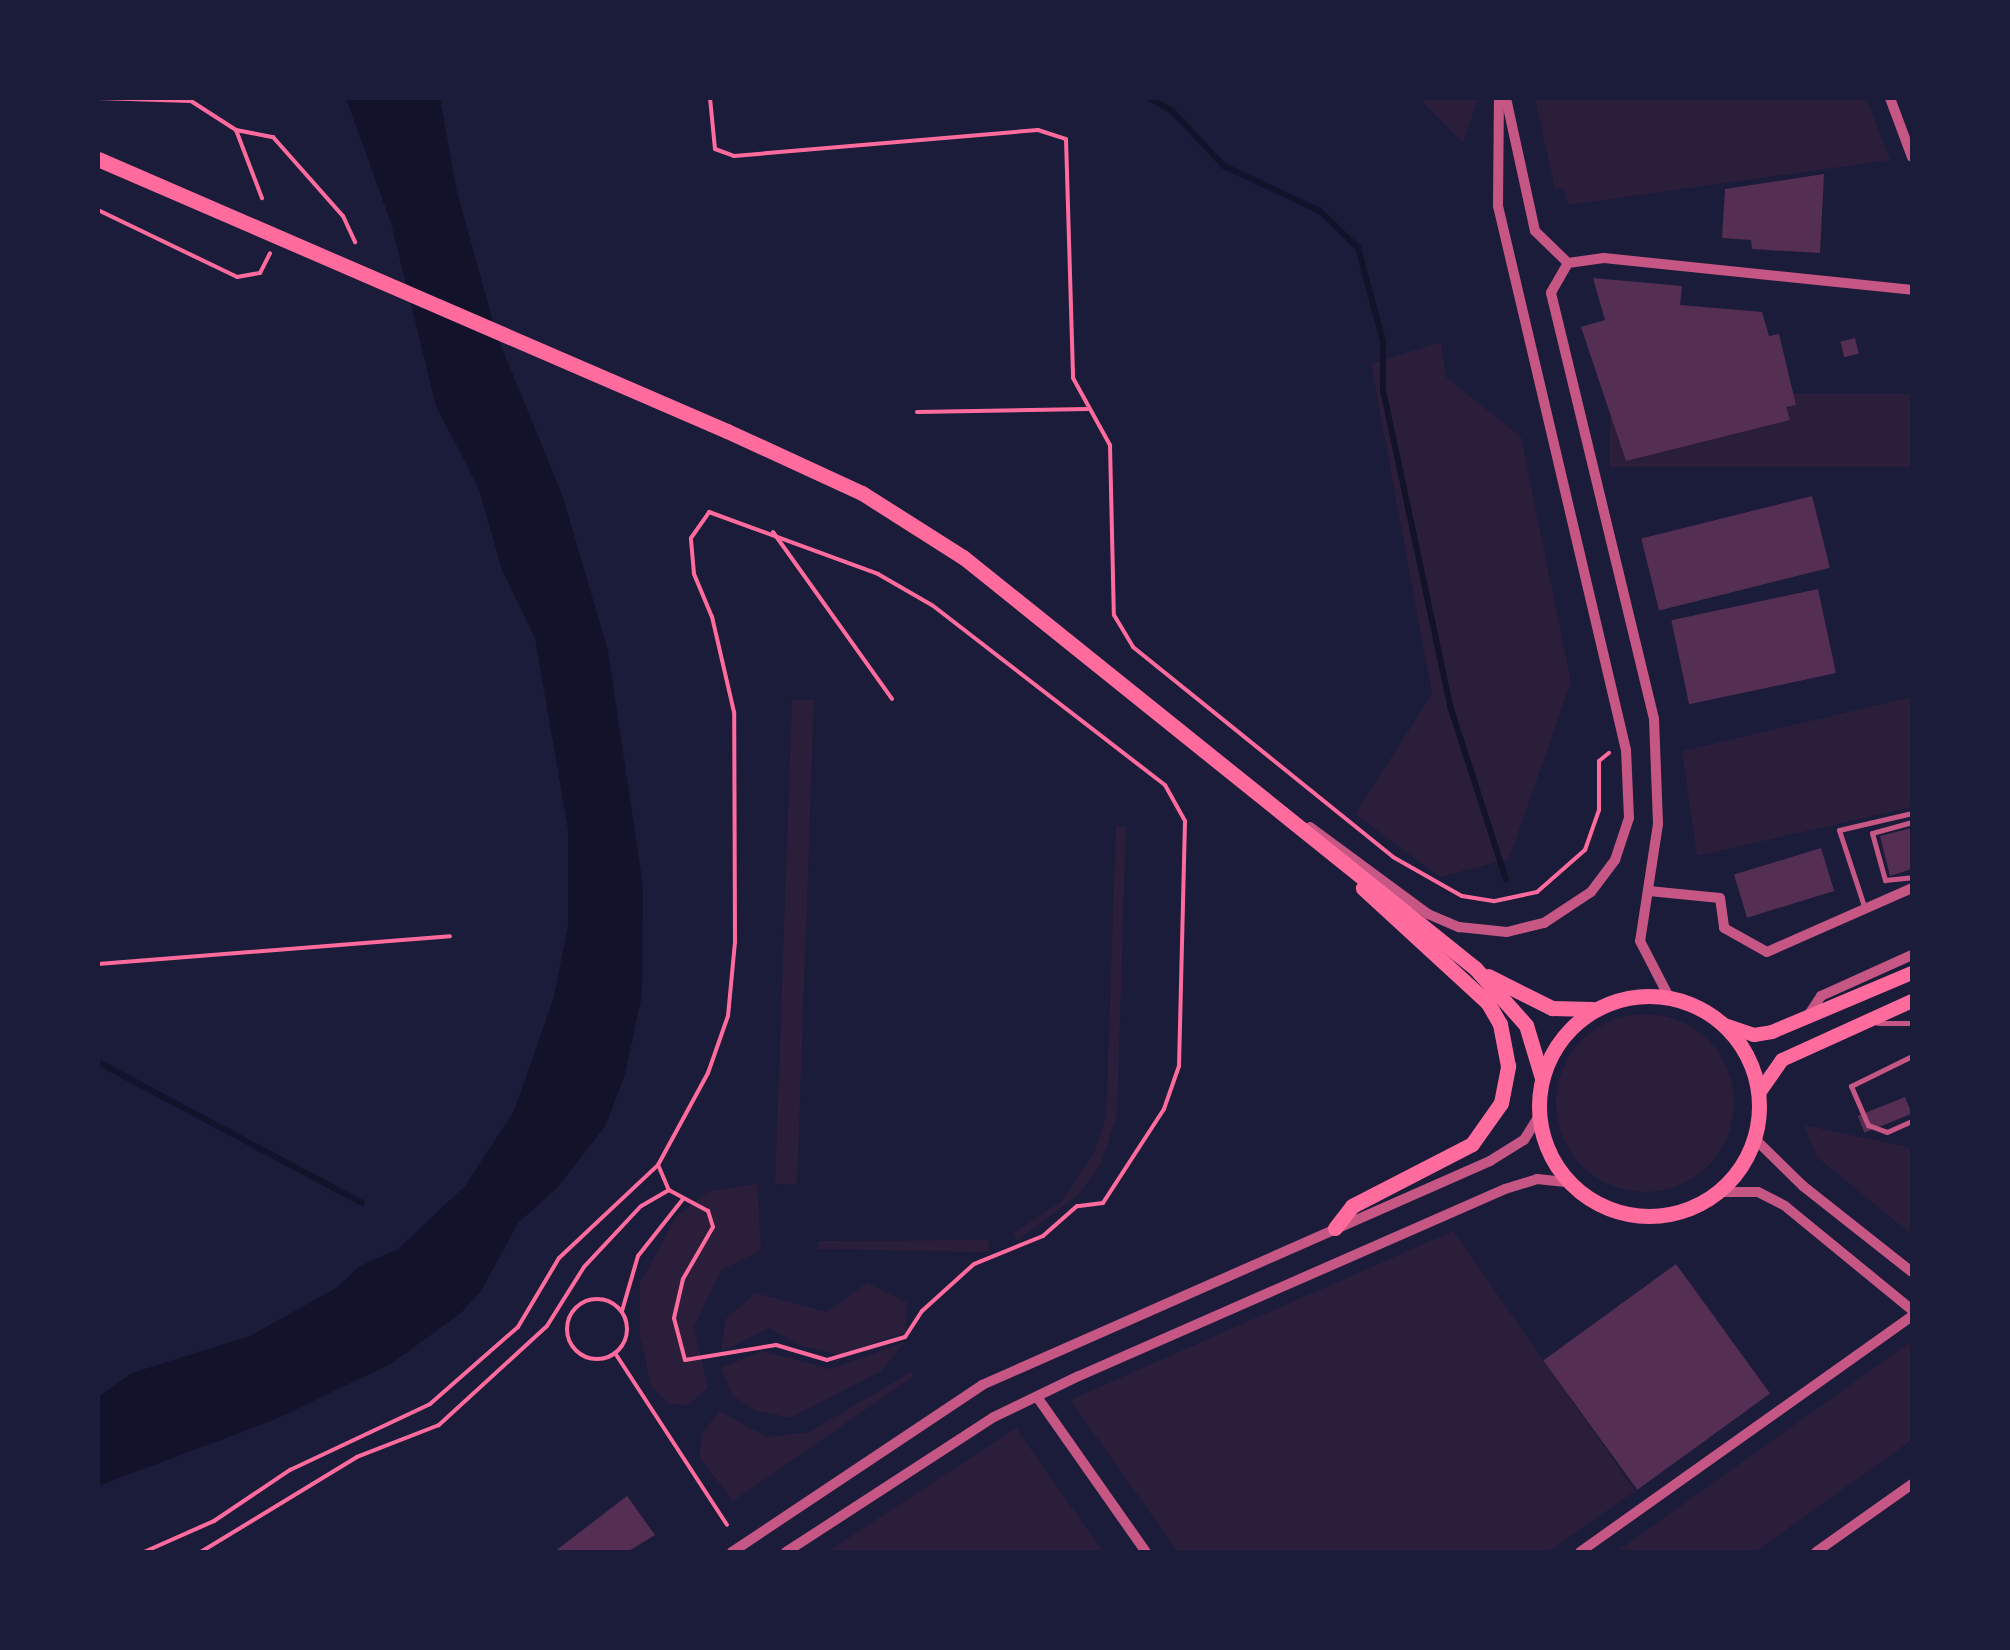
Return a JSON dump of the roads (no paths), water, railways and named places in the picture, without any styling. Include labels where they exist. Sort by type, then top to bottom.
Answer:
[{"type":"main road","points":[[98,159],[224,210],[862,493],[963,558],[1474,968],[1526,1025],[1542,1078]]},
{"type":"main road","points":[[1334,854],[1401,928],[1488,1003],[1500,1024],[1508,1066],[1501,1103],[1472,1144],[1352,1206],[1335,1228]]},
{"type":"main road","points":[[1474,968],[1552,1008],[1596,1009],[1644,996],[1669,998],[1754,1035],[1805,1020],[1912,973]]},
{"type":"main road","points":[[1759,1093],[1782,1060],[1912,1001]]},
{"type":"main road","points":[[1596,1009],[1556,1045],[1542,1078],[1538,1118],[1548,1152],[1568,1182],[1594,1202],[1625,1214],[1658,1217],[1720,1192],[1755,1139],[1759,1093],[1753,1068],[1725,1025]]},
{"type":"street","points":[[1502,98],[1535,231],[1568,263]]},
{"type":"street","points":[[1244,782],[1428,914],[1459,926],[1506,932],[1558,916],[1602,880],[1629,818],[1626,750],[1500,220],[1502,98]]},
{"type":"street","points":[[1890,98],[1912,157]]},
{"type":"street","points":[[1568,263],[1604,258],[1912,290]]},
{"type":"street","points":[[1568,263],[1551,292],[1654,718],[1658,824],[1640,941],[1669,998]]},
{"type":"street","points":[[1650,892],[1720,898],[1724,928],[1767,952],[1912,888]]},
{"type":"street","points":[[1805,1020],[1821,996],[1912,954]]},
{"type":"street","points":[[732,1552],[982,1385],[1511,1150],[1538,1118]]},
{"type":"street","points":[[1755,1139],[1790,1175],[1912,1272]]},
{"type":"street","points":[[786,1552],[1037,1396],[1506,1189],[1536,1179],[1568,1182]]},
{"type":"street","points":[[1580,1552],[1912,1313],[1785,1206],[1758,1192],[1720,1192]]},
{"type":"street","points":[[1037,1396],[1146,1552]]},
{"type":"street","points":[[1816,1552],[1912,1484]]},
{"type":"lane","points":[[1864,906],[1840,830],[1912,813]]},
{"type":"lane","points":[[1912,822],[1872,833],[1885,880],[1912,878]]},
{"type":"lane","points":[[1865,1022],[1912,1023]]},
{"type":"lane","points":[[1912,1056],[1851,1086],[1868,1125],[1888,1132],[1912,1121]]},
{"type":"waterway","points":[[1149,98],[1172,111],[1224,166],[1320,211],[1358,248],[1383,341],[1383,390],[1450,706],[1506,879]]},
{"type":"waterway","points":[[98,1062],[362,1203]]}]
